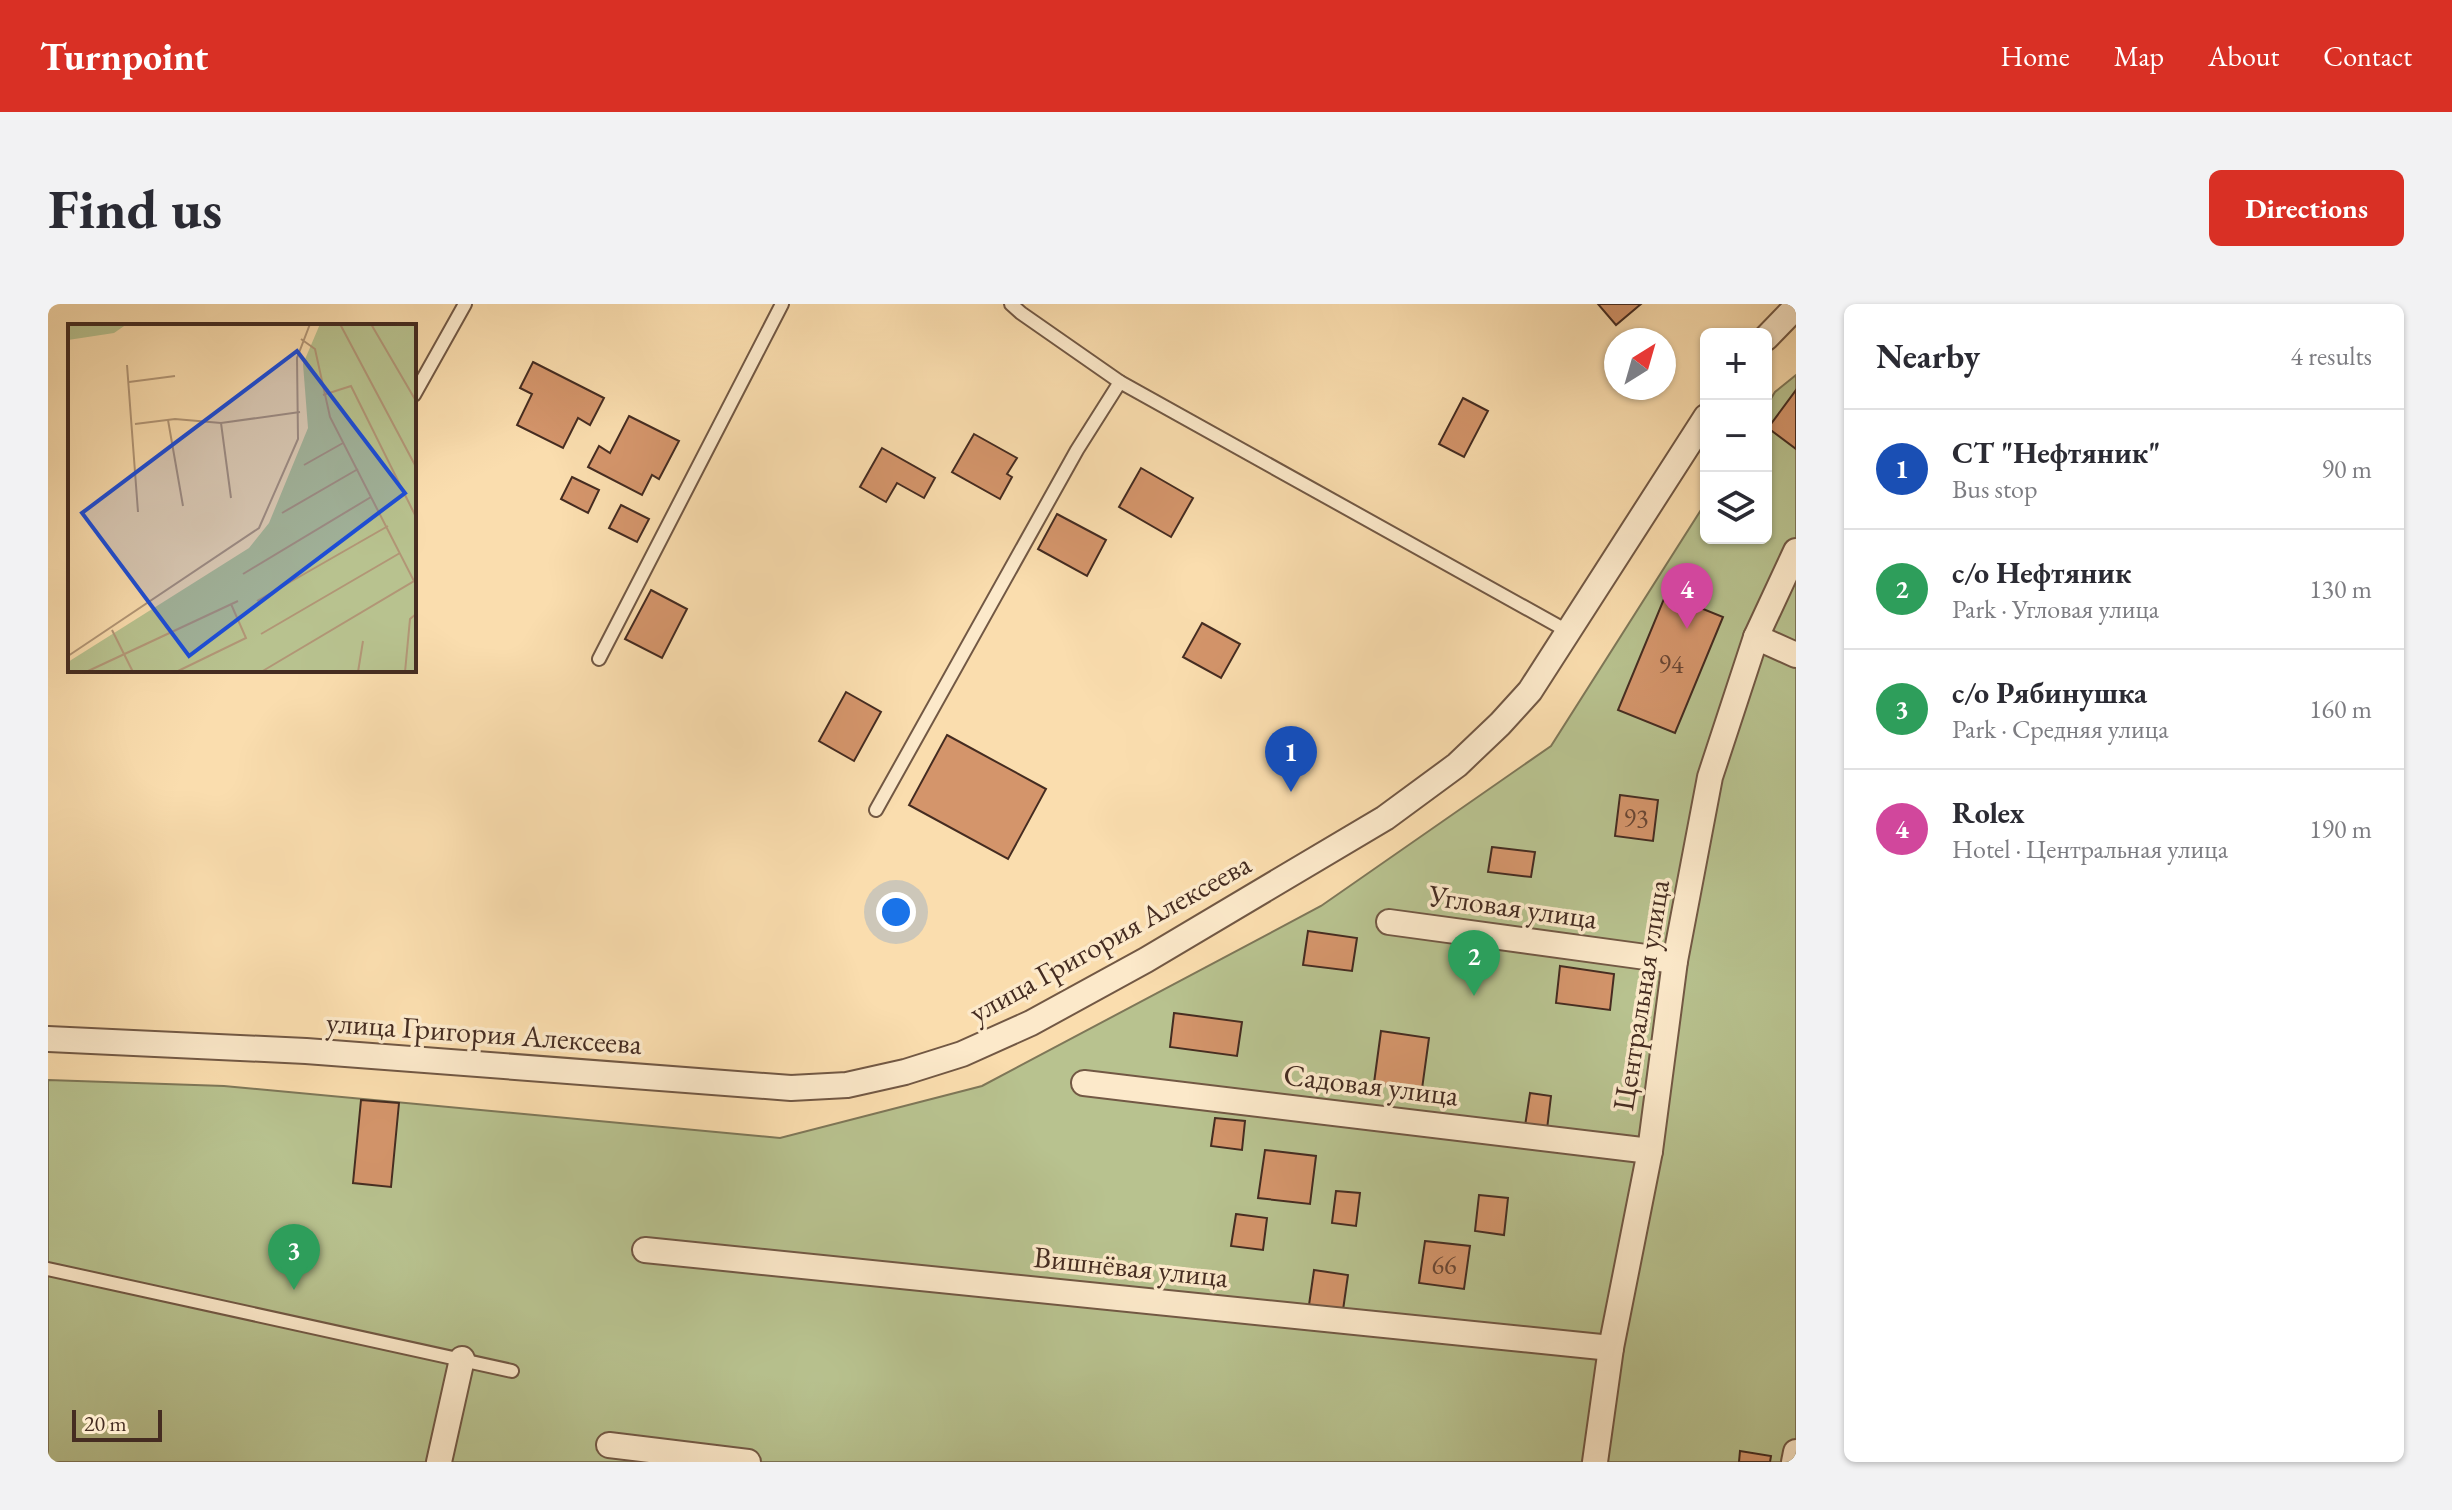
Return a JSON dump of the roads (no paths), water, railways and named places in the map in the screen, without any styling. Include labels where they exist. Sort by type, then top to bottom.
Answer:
[{"type":"street","points":[[1772,332],[1796,307]]},
{"type":"street","name":"улица Григория Алексеева","points":[[48,1039],[306,1051],[791,1088],[847,1085],[905,1072],[962,1054],[1031,1023],[1146,960],[1385,818],[1457,765],[1530,691],[1700,426]]},
{"type":"street","name":"Центральная улица","points":[[1595,1462],[1611,1348],[1650,1151],[1675,961],[1710,777],[1756,637],[1796,551]]},
{"type":"street","points":[[1756,637],[1796,655]]},
{"type":"street","name":"Угловая улица","points":[[1389,922],[1675,961]]},
{"type":"street","name":"Садовая улица","points":[[1084,1083],[1650,1151]]},
{"type":"street","name":"Вишнёвая улица","points":[[645,1250],[1611,1348]]},
{"type":"street","points":[[439,1462],[462,1359]]},
{"type":"street","points":[[609,1445],[748,1462]]},
{"type":"street","points":[[1794,1462],[1796,1452]]},
{"type":"lane","points":[[416,391],[465,304]]},
{"type":"lane","points":[[599,659],[782,304]]},
{"type":"lane","points":[[1011,304],[1120,382],[1569,632]]},
{"type":"lane","points":[[876,810],[1077,450],[1120,382]]},
{"type":"lane","points":[[48,1269],[512,1371]]},
{"type":"place","name":"Rolex","points":[[1687,629]]},
{"type":"place","name":"СТ \"Нефтяник\"","points":[[1291,792]]},
{"type":"place","name":"с/о Нефтяник","points":[[1474,996]]},
{"type":"place","name":"с/о Рябинушка","points":[[294,1290]]}]
